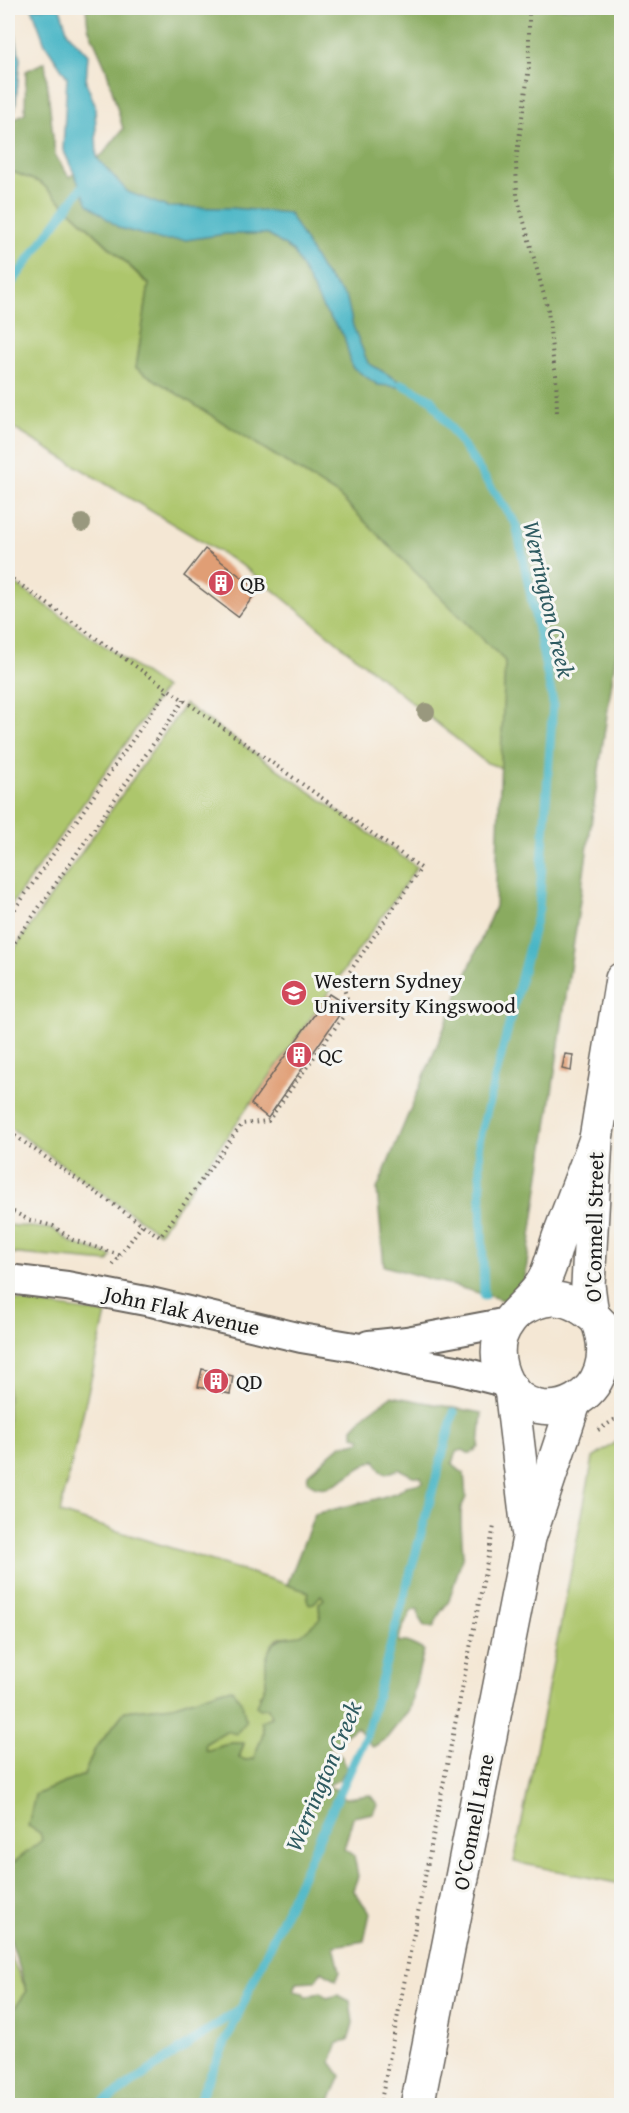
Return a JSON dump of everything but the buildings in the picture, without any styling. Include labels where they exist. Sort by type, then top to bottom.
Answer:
[{"type":"street","name":"O'Connell Street","points":[[595,1397],[606,1366],[608,1350],[605,1335],[595,1317],[588,1285],[596,1139],[621,979]]},
{"type":"street","name":"O'Connell Street","points":[[509,1386],[501,1369],[498,1353],[501,1336],[511,1318],[544,1281],[596,1139]]},
{"type":"street","name":"John Flak Avenue","points":[[8,1279],[67,1286],[151,1302],[301,1338],[355,1347],[406,1361],[456,1370],[509,1386]]},
{"type":"street","name":"O'Connell Street","points":[[511,1318],[529,1304],[545,1299],[562,1299],[579,1305],[595,1317],[621,1343]]},
{"type":"street","name":"John Flak Avenue","points":[[355,1347],[407,1341],[511,1318]]},
{"type":"street","points":[[509,1386],[524,1399],[540,1406],[557,1408],[595,1397]]},
{"type":"street","name":"O'Connell Lane","points":[[509,1386],[529,1538]]},
{"type":"street","name":"O'Connell Lane","points":[[417,2106],[529,1538],[595,1397]]},
{"type":"path","points":[[529,8],[529,68],[516,161],[517,196],[548,309],[556,375],[557,412]]},
{"type":"path","points":[[8,576],[421,868],[342,983],[350,1007],[268,1121],[242,1124],[160,1237],[8,1131]]},
{"type":"path","points":[[8,919],[168,689]]},
{"type":"path","points":[[8,952],[184,700]]},
{"type":"path","points":[[8,1209],[29,1220],[53,1226],[73,1240],[120,1255]]},
{"type":"path","points":[[111,1268],[142,1225]]},
{"type":"path","points":[[380,2106],[495,1525]]},
{"type":"green space","points":[[86,8],[621,8],[621,619],[521,1305],[384,1266],[377,1189],[495,906],[505,661],[338,495],[136,368],[149,284],[41,183],[8,170],[8,123],[25,113],[26,71],[45,62],[55,155],[69,177],[103,154],[123,129],[106,68],[88,27]]},
{"type":"green space","points":[[8,170],[41,183],[149,285],[136,368],[338,495],[505,661],[501,768],[485,762],[246,568],[8,425]]},
{"type":"green space","points":[[8,579],[165,688],[8,910]]},
{"type":"green space","points":[[185,704],[417,867],[159,1233],[8,1126],[8,958]]},
{"type":"green space","points":[[8,1225],[53,1229],[72,1243],[112,1256],[108,1262],[8,1253]]},
{"type":"green space","points":[[8,1299],[106,1314],[60,1513],[321,1595],[325,1599],[319,1603],[320,1619],[309,1630],[299,1636],[277,1639],[270,1648],[265,1684],[259,1696],[268,1708],[271,1717],[262,1721],[263,1732],[254,1759],[239,1758],[244,1744],[231,1743],[206,1751],[204,1744],[226,1731],[221,1690],[173,1706],[125,1711],[94,1751],[84,1775],[35,1795],[43,1840],[8,1868]]},
{"type":"green space","points":[[391,1396],[482,1413],[479,1447],[470,1454],[463,1450],[456,1452],[452,1463],[464,1473],[466,1497],[461,1508],[463,1555],[449,1601],[433,1628],[424,1626],[419,1618],[418,1609],[411,1611],[401,1632],[399,1642],[407,1642],[424,1650],[409,1710],[386,1739],[373,1747],[357,1727],[328,1749],[341,1756],[347,1769],[339,1780],[326,1786],[338,1790],[345,1798],[370,1795],[378,1805],[373,1813],[353,1817],[344,1849],[354,1856],[358,1876],[353,1890],[370,1913],[364,1941],[334,1946],[340,1971],[336,1980],[322,1971],[315,1981],[297,1982],[294,1991],[304,1993],[307,1997],[320,1992],[327,1998],[338,1995],[350,2001],[353,2023],[348,2041],[338,2043],[331,2062],[341,2076],[328,2105],[8,2105],[8,2018],[27,1991],[8,1937],[8,1867],[42,1840],[40,1833],[28,1826],[35,1795],[84,1775],[94,1751],[125,1711],[173,1706],[221,1690],[232,1689],[242,1702],[246,1722],[236,1734],[226,1731],[205,1744],[206,1751],[231,1743],[244,1743],[239,1758],[254,1759],[263,1732],[261,1721],[271,1717],[268,1708],[260,1709],[256,1706],[265,1684],[266,1662],[270,1648],[278,1640],[301,1635],[320,1618],[319,1603],[324,1599],[321,1595],[314,1603],[309,1604],[307,1599],[309,1592],[287,1585],[315,1514],[376,1499],[398,1492],[406,1486],[422,1483],[421,1477],[399,1469],[386,1474],[381,1471],[375,1460],[331,1486],[319,1487],[307,1481],[308,1474],[341,1445],[360,1442],[361,1438],[353,1436],[353,1428],[366,1414]]},
{"type":"green space","points":[[621,1439],[621,1884],[514,1862],[593,1458]]},
{"type":"green space","points":[[8,1951],[27,1991],[8,2018]]},
{"type":"water","points":[[8,8],[10,8],[20,59],[15,110],[8,114]]},
{"type":"water","points":[[32,8],[60,8],[68,33],[88,55],[86,82],[95,105],[97,158],[128,192],[167,207],[231,208],[289,213],[323,272],[347,299],[353,326],[368,363],[411,388],[378,385],[352,367],[344,336],[323,308],[293,251],[267,234],[226,234],[186,240],[162,240],[119,228],[88,204],[63,149],[67,77],[45,44]]},
{"type":"waterway","points":[[8,288],[88,179]]},
{"type":"waterway","name":"Werrington Creek","points":[[402,384],[431,399],[516,524],[553,702],[539,908],[479,1141],[484,1296]]},
{"type":"waterway","name":"Werrington Creek","points":[[196,2106],[366,1736],[454,1412]]},
{"type":"waterway","points":[[98,2106],[240,2009]]},
{"type":"place","name":"QB","points":[[221,583]]},
{"type":"place","name":"Western Sydney University Kingswood","points":[[294,993]]},
{"type":"place","name":"QC","points":[[299,1055]]},
{"type":"place","name":"QD","points":[[216,1381]]}]
